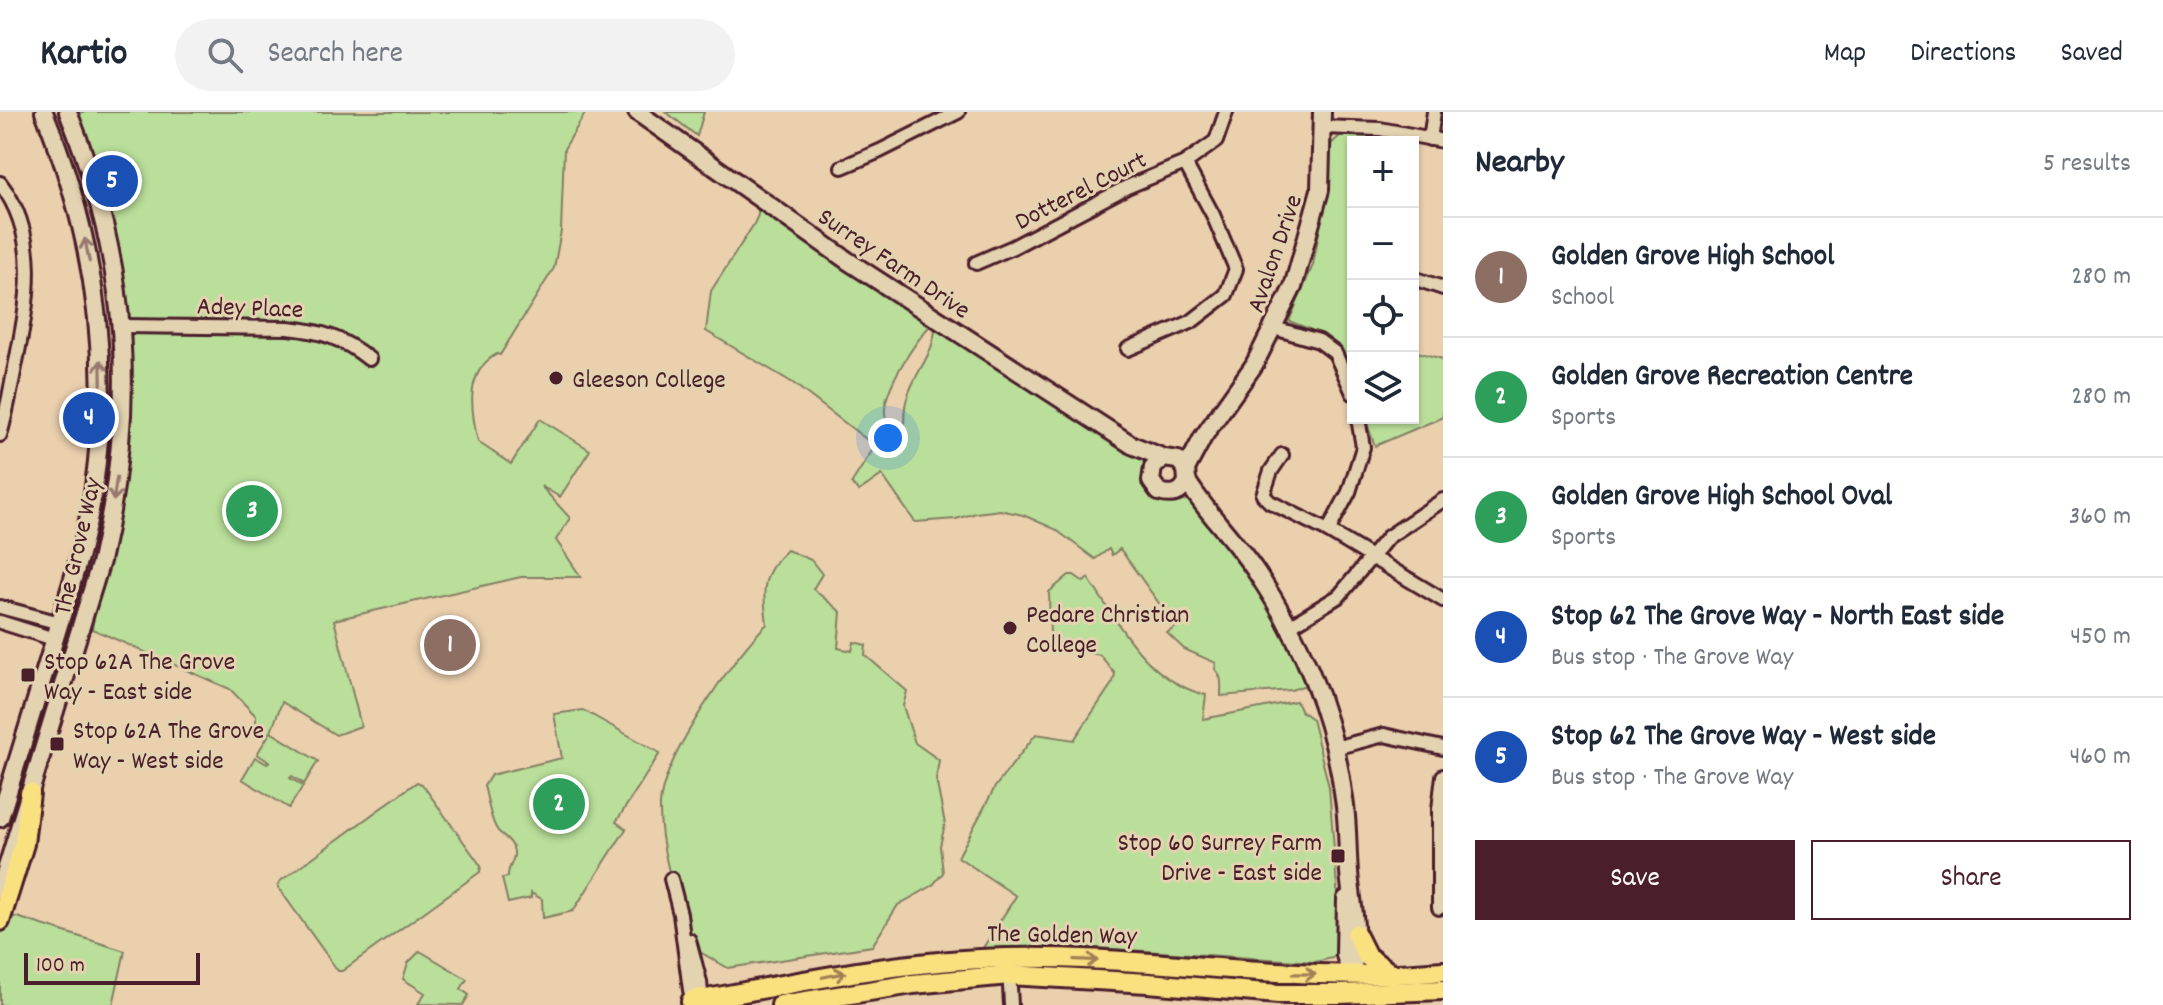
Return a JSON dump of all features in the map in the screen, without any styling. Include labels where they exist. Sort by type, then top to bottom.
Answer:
[{"type":"main road","points":[[0,921],[24,844],[30,793]]},
{"type":"main road","points":[[1356,934],[1367,956],[1389,982]]},
{"type":"main road","name":"The Golden Way","points":[[695,1003],[883,968],[1153,962],[1258,973],[1351,975]]},
{"type":"main road","name":"The Golden Way","points":[[781,1005],[1009,966],[1262,993],[1339,994],[1443,971]]},
{"type":"main road","points":[[1339,994],[1351,975],[1389,982]]},
{"type":"main road","name":"The Golden Way","points":[[1389,982],[1443,990]]},
{"type":"street","name":"The Grove Way","points":[[0,818],[84,542],[96,475],[101,418],[99,327],[82,224],[64,161],[44,112]]},
{"type":"street","name":"The Grove Way","points":[[0,890],[106,542],[118,473],[124,386],[121,326],[104,222],[68,112]]},
{"type":"street","name":"Surrey Farm Drive","points":[[637,112],[848,261],[1178,472],[1249,562],[1290,626],[1322,698],[1345,800],[1356,934],[1356,955],[1351,975]]},
{"type":"street","points":[[842,167],[958,112]]},
{"type":"street","name":"Dotterel Court","points":[[976,263],[1127,187],[1185,163],[1216,141],[1226,112]]},
{"type":"street","points":[[1434,112],[1437,140]]},
{"type":"street","points":[[1322,120],[1379,136]]},
{"type":"street","name":"Avalon Drive","points":[[1151,473],[1157,462],[1178,472],[1254,365],[1274,328],[1293,287],[1320,190],[1322,120]]},
{"type":"street","points":[[1128,349],[1191,322],[1226,295],[1236,269],[1213,215],[1185,163]]},
{"type":"street","points":[[0,183],[19,216],[30,276],[0,435]]},
{"type":"street","points":[[1416,280],[1443,288]]},
{"type":"street","points":[[99,327],[121,326]]},
{"type":"street","name":"Adey Place","points":[[121,326],[315,330],[347,342],[369,359]]},
{"type":"street","points":[[1274,328],[1319,341],[1335,353],[1347,380]]},
{"type":"street","points":[[1328,531],[1349,492],[1363,447],[1359,424]]},
{"type":"street","name":"Surrey Farm Drive","points":[[1132,445],[1151,473],[1151,481],[1157,490],[1167,495],[1178,472]]},
{"type":"street","points":[[1282,455],[1271,471],[1263,495],[1270,502],[1328,531],[1443,600]]},
{"type":"street","points":[[1290,626],[1339,596],[1388,537],[1443,500]]},
{"type":"street","points":[[0,607],[60,623],[78,637]]},
{"type":"street","points":[[0,622],[54,639],[78,637]]},
{"type":"street","points":[[1335,748],[1384,735],[1443,748]]},
{"type":"street","points":[[1439,908],[1439,809],[1443,776]]},
{"type":"street","name":"Surrey Farm Drive","points":[[1349,873],[1344,921],[1345,955],[1351,975]]},
{"type":"street","points":[[671,879],[695,1003]]},
{"type":"street","points":[[1009,966],[1011,1005]]},
{"type":"green space","points":[[67,112],[586,112],[564,149],[561,231],[554,268],[500,355],[486,362],[479,371],[472,393],[478,442],[511,464],[540,419],[590,450],[560,497],[541,486],[570,518],[556,540],[581,577],[521,577],[334,620],[361,726],[336,735],[282,702],[271,732],[318,761],[304,784],[292,776],[290,778],[303,786],[289,808],[242,779],[255,757],[267,764],[269,762],[257,754],[270,733],[256,731],[256,716],[230,689],[92,629],[122,436],[114,278]]},
{"type":"green space","points":[[666,112],[704,112],[697,136]]},
{"type":"green space","points":[[1342,134],[1367,136],[1347,136],[1347,370],[1332,342],[1289,321],[1313,265],[1326,194],[1331,144]]},
{"type":"green space","points":[[758,199],[1132,445],[1151,473],[1153,486],[1177,493],[1196,505],[1260,577],[1315,682],[1291,690],[1221,696],[1216,663],[1184,649],[1167,633],[1176,627],[1120,549],[1112,555],[1109,549],[1095,559],[1055,529],[1023,515],[1000,510],[956,519],[915,522],[882,475],[859,491],[851,484],[875,446],[793,383],[706,331],[711,291],[758,215]],"holes":[[[935,320],[935,332],[905,404],[905,444],[886,419],[888,395],[901,366]]]},
{"type":"green space","points":[[1419,353],[1443,359],[1443,417],[1375,446],[1367,424],[1419,424]]},
{"type":"green space","points":[[787,550],[811,560],[822,574],[813,589],[841,612],[838,648],[852,651],[854,642],[866,645],[865,655],[907,691],[903,706],[915,743],[939,760],[936,779],[945,824],[940,846],[943,873],[932,886],[898,905],[872,946],[728,968],[693,948],[666,860],[660,806],[672,763],[686,737],[736,659],[767,624],[765,584],[772,567]]},
{"type":"green space","points":[[1069,575],[1084,582],[1088,578],[1136,649],[1151,664],[1185,688],[1206,695],[1203,719],[1296,701],[1301,711],[1312,719],[1329,787],[1337,887],[1336,953],[1332,958],[1315,962],[1080,947],[983,948],[1016,896],[958,857],[995,787],[1036,734],[1074,740],[1113,682],[1115,674],[1100,655],[1062,648],[1050,636],[1049,592]]},
{"type":"green space","points":[[583,710],[660,753],[616,822],[626,829],[573,911],[543,918],[542,899],[531,893],[531,898],[508,903],[502,878],[508,877],[513,848],[495,827],[484,786],[491,775],[562,758],[554,714]]},
{"type":"green space","points":[[417,782],[422,784],[481,866],[480,872],[338,971],[278,887],[279,882]]},
{"type":"green space","points":[[0,916],[17,917],[125,951],[113,1005],[0,1005]]},
{"type":"green space","points":[[420,951],[467,979],[461,989],[469,995],[463,1005],[418,1004],[425,993],[403,979],[408,963]]},
{"type":"place","name":"Stop 62 The Grove Way - West side","points":[[112,181]]},
{"type":"place","name":"Gleeson College","points":[[556,378]]},
{"type":"place","name":"Stop 62 The Grove Way - North East side","points":[[89,418]]},
{"type":"place","name":"Golden Grove High School Oval","points":[[252,511]]},
{"type":"place","name":"Pedare Christian College","points":[[1010,628]]},
{"type":"place","name":"Golden Grove High School","points":[[450,645]]},
{"type":"place","name":"Stop 62A The Grove Way - East side","points":[[28,675]]},
{"type":"place","name":"Stop 62A The Grove Way - West side","points":[[57,744]]},
{"type":"place","name":"Golden Grove Recreation Centre","points":[[559,804]]},
{"type":"place","name":"Stop 60 Surrey Farm Drive - East side","points":[[1338,856]]}]
